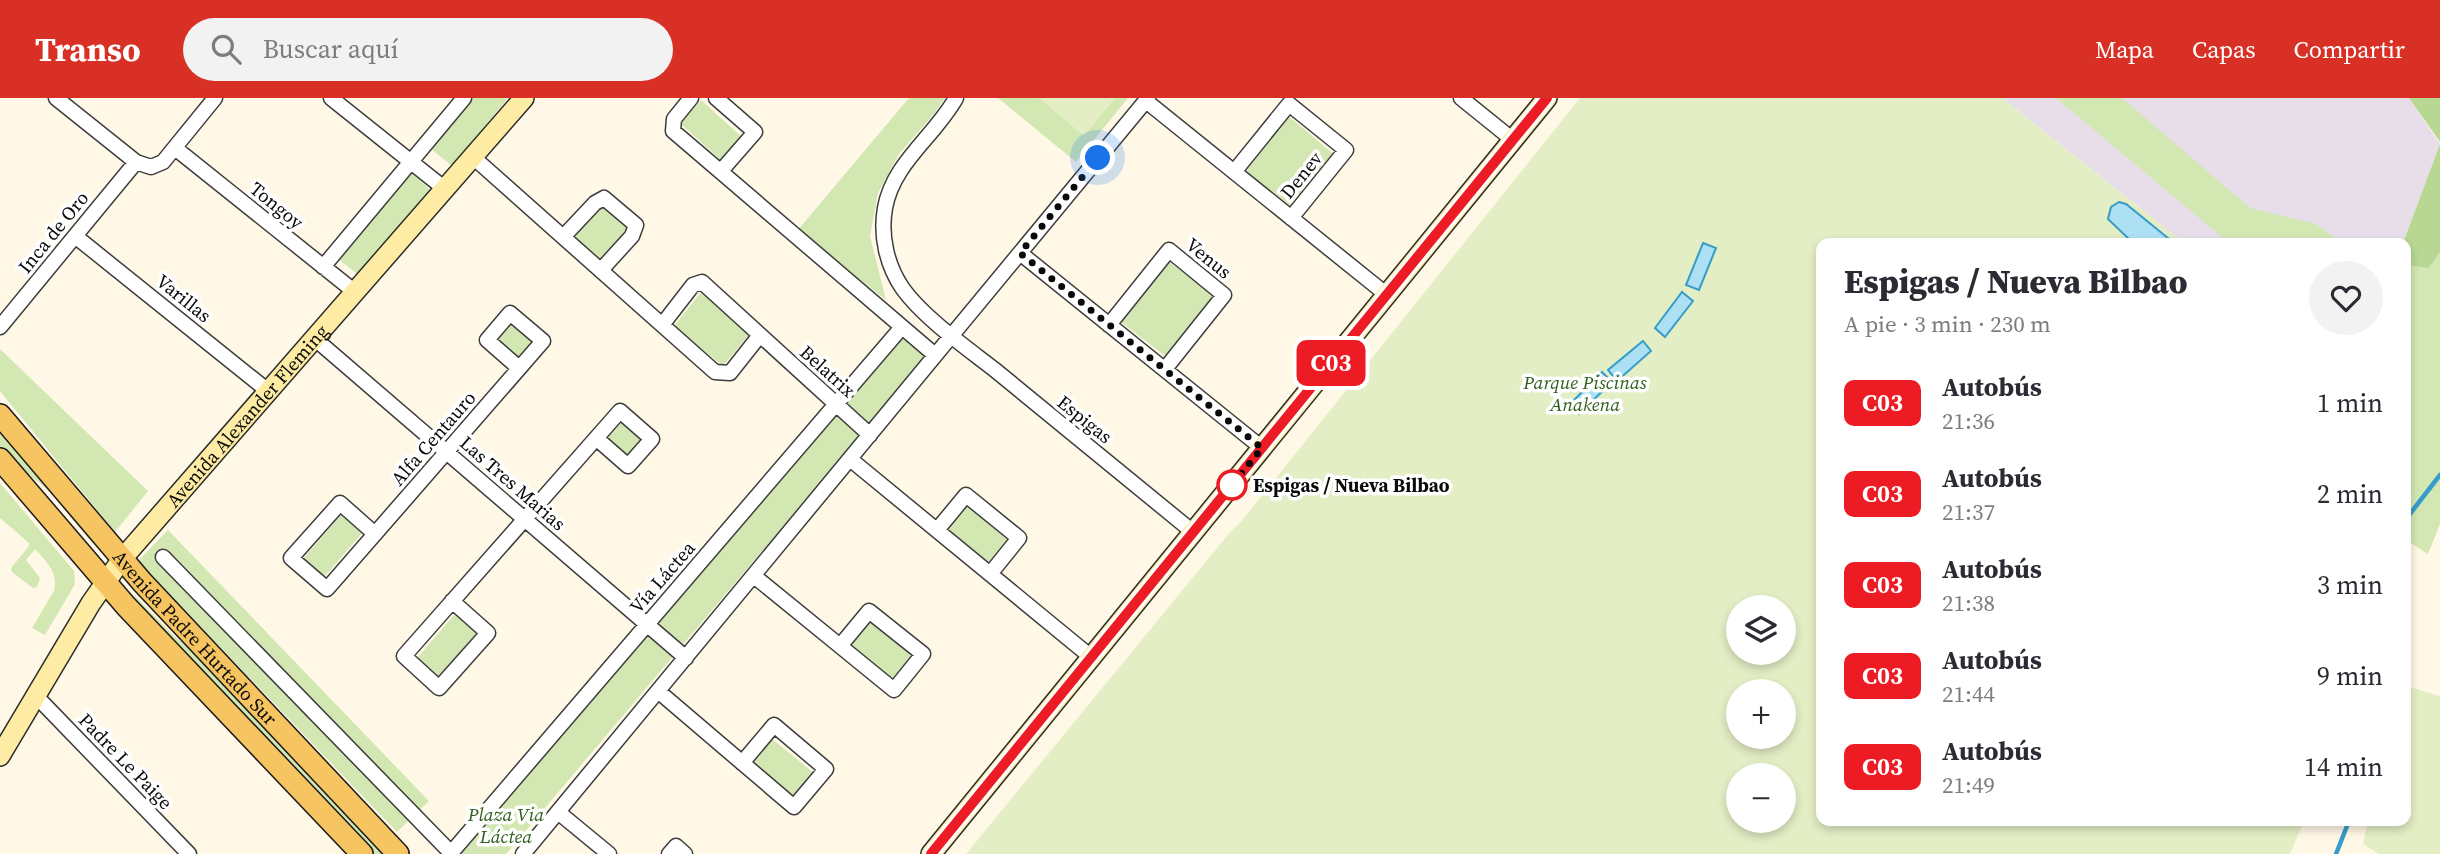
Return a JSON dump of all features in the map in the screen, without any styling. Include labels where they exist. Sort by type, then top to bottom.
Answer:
[{"type":"main road","name":"Avenida Padre Hurtado Sur","points":[[0,415],[122,558],[398,854]]},
{"type":"main road","name":"Avenida Padre Hurtado Sur","points":[[0,459],[104,582],[362,854]]},
{"type":"street","points":[[56,98],[136,162],[151,167],[163,162],[215,98]]},
{"type":"street","points":[[331,98],[445,189]]},
{"type":"street","points":[[323,267],[464,98]]},
{"type":"street","name":"Avenida Alexander Fleming","points":[[0,756],[104,582],[122,558],[524,98]]},
{"type":"street","points":[[691,98],[674,118],[673,131],[935,355]]},
{"type":"street","points":[[716,98],[755,132],[721,172]]},
{"type":"street","points":[[1461,98],[1513,140]]},
{"type":"street","points":[[931,854],[1547,98]]},
{"type":"street","name":"Espigas","points":[[951,100],[898,172],[887,198],[883,226],[887,254],[897,280],[913,301],[952,335],[1193,532]]},
{"type":"street","points":[[523,854],[1147,100]]},
{"type":"street","name":"Denev","points":[[1147,100],[1387,295]]},
{"type":"street","name":"Denev","points":[[1234,172],[1289,104],[1346,150],[1291,218]]},
{"type":"street","name":"Tongoy","points":[[175,148],[355,292]]},
{"type":"street","points":[[473,157],[715,372],[730,373],[760,335]]},
{"type":"street","name":"Inca de Oro","points":[[0,327],[136,162]]},
{"type":"street","points":[[563,237],[595,203],[604,198],[636,225],[632,236],[601,270]]},
{"type":"street","name":"Varillas","points":[[75,236],[268,391]]},
{"type":"street","name":"Venus","points":[[1109,325],[1169,250],[1224,295],[1165,369]]},
{"type":"street","points":[[1020,253],[1262,448]]},
{"type":"street","name":"Belatrix","points":[[662,325],[693,285],[702,282],[870,435]]},
{"type":"street","name":"Vía Láctea","points":[[452,853],[902,327]]},
{"type":"street","name":"Las Tres Marias","points":[[314,338],[686,657]]},
{"type":"street","name":"Alfa Centauro","points":[[375,534],[340,503],[292,558],[327,589],[375,534],[519,368]]},
{"type":"street","points":[[452,601],[488,633],[439,688],[404,656],[452,601],[596,438]]},
{"type":"street","points":[[850,459],[1091,657]]},
{"type":"street","points":[[937,530],[966,495],[987,512],[1019,538],[990,573]]},
{"type":"street","name":"Avenida Padre Hurtado Sur","points":[[163,557],[452,853]]},
{"type":"street","points":[[754,576],[894,690],[923,654],[869,611],[840,646]]},
{"type":"street","points":[[658,691],[742,763],[794,807],[826,769],[774,725],[742,763]]},
{"type":"street","name":"Padre Le Paige","points":[[35,695],[188,854]]},
{"type":"street","points":[[558,812],[609,854]]},
{"type":"street","points":[[669,854],[676,846],[685,854]]},
{"type":"shaded area","points":[[2002,98],[2409,98],[2440,144],[2405,238],[2178,238]]},
{"type":"green space","points":[[471,98],[508,98],[452,166],[430,148]]},
{"type":"green space","points":[[909,98],[945,98],[899,154],[878,193],[870,236],[886,300],[797,231]]},
{"type":"green space","points":[[998,98],[1128,98],[1076,162]]},
{"type":"green space","points":[[1039,98],[1112,98],[1114,99],[1084,136]]},
{"type":"green space","name":"Parque Piscinas Anakena","points":[[1580,98],[2002,98],[2178,238],[1816,238],[1816,826],[2302,826],[2290,854],[966,854],[1240,523]]},
{"type":"green space","points":[[2056,98],[2122,98],[2250,208],[2316,224],[2335,238],[2223,238]]},
{"type":"green space","points":[[2409,98],[2440,98],[2440,142]]},
{"type":"green space","points":[[701,100],[744,139],[723,162],[680,123]]},
{"type":"green space","points":[[1286,114],[1336,156],[1289,213],[1239,171]]},
{"type":"green space","points":[[2440,144],[2440,252],[2429,268],[2411,266],[2411,238],[2405,238]]},
{"type":"green space","points":[[410,172],[432,191],[361,277],[338,259]]},
{"type":"green space","points":[[599,205],[627,229],[599,261],[571,237]]},
{"type":"green space","points":[[2440,252],[2440,524],[2428,554],[2411,543],[2411,266],[2429,268]]},
{"type":"green space","points":[[1168,261],[1216,298],[1169,359],[1121,322]]},
{"type":"green space","points":[[702,291],[752,331],[723,366],[674,326]]},
{"type":"green space","points":[[510,323],[532,342],[517,359],[495,340]]},
{"type":"green space","name":"Plaza Via Láctea","points":[[900,337],[926,357],[506,854],[456,854]]},
{"type":"green space","points":[[0,349],[148,491],[115,532],[0,391]]},
{"type":"green space","points":[[620,420],[642,439],[627,456],[605,437]]},
{"type":"green space","points":[[0,429],[96,541],[93,544],[49,491],[6,455],[0,447]]},
{"type":"green space","points":[[0,483],[74,571],[75,584],[45,635],[32,628],[54,591],[55,579],[47,563],[35,549],[26,560],[40,578],[37,587],[33,588],[12,572],[11,568],[29,543],[0,518]]},
{"type":"green space","points":[[966,504],[1009,539],[989,564],[946,529]]},
{"type":"green space","points":[[341,515],[362,533],[324,577],[303,559]]},
{"type":"green space","points":[[168,530],[429,801],[397,832],[138,561]]},
{"type":"green space","points":[[135,596],[174,636],[209,665],[389,854],[373,854],[133,600]]},
{"type":"green space","points":[[455,614],[477,632],[439,677],[417,658]]},
{"type":"green space","points":[[870,621],[913,656],[893,681],[850,646]]},
{"type":"green space","points":[[2411,687],[2440,696],[2440,854],[2379,854],[2363,844],[2367,826],[2411,826]]},
{"type":"green space","points":[[771,738],[814,773],[794,798],[751,763]]},
{"type":"water","points":[[2119,202],[2126,204],[2168,238],[2128,238],[2108,219],[2111,207]]},
{"type":"water","points":[[1703,243],[1716,248],[1699,290],[1686,285]]},
{"type":"water","points":[[1682,292],[1693,301],[1665,337],[1655,328]]},
{"type":"water","points":[[1643,341],[1651,351],[1617,381],[1608,370]]},
{"type":"water","points":[[1602,372],[1612,382],[1579,414],[1570,404]]},
{"type":"waterway","points":[[2411,513],[2440,475]]},
{"type":"waterway","points":[[2336,854],[2347,826]]},
{"type":"bus line","name":"C03","points":[[931,854],[1547,98]]},
{"type":"place","name":"Espigas / Nueva Bilbao","points":[[1232,485]]},
{"type":"route","points":[[1098,158],[1020,253],[1262,448],[1228,490],[1232,485]]}]
